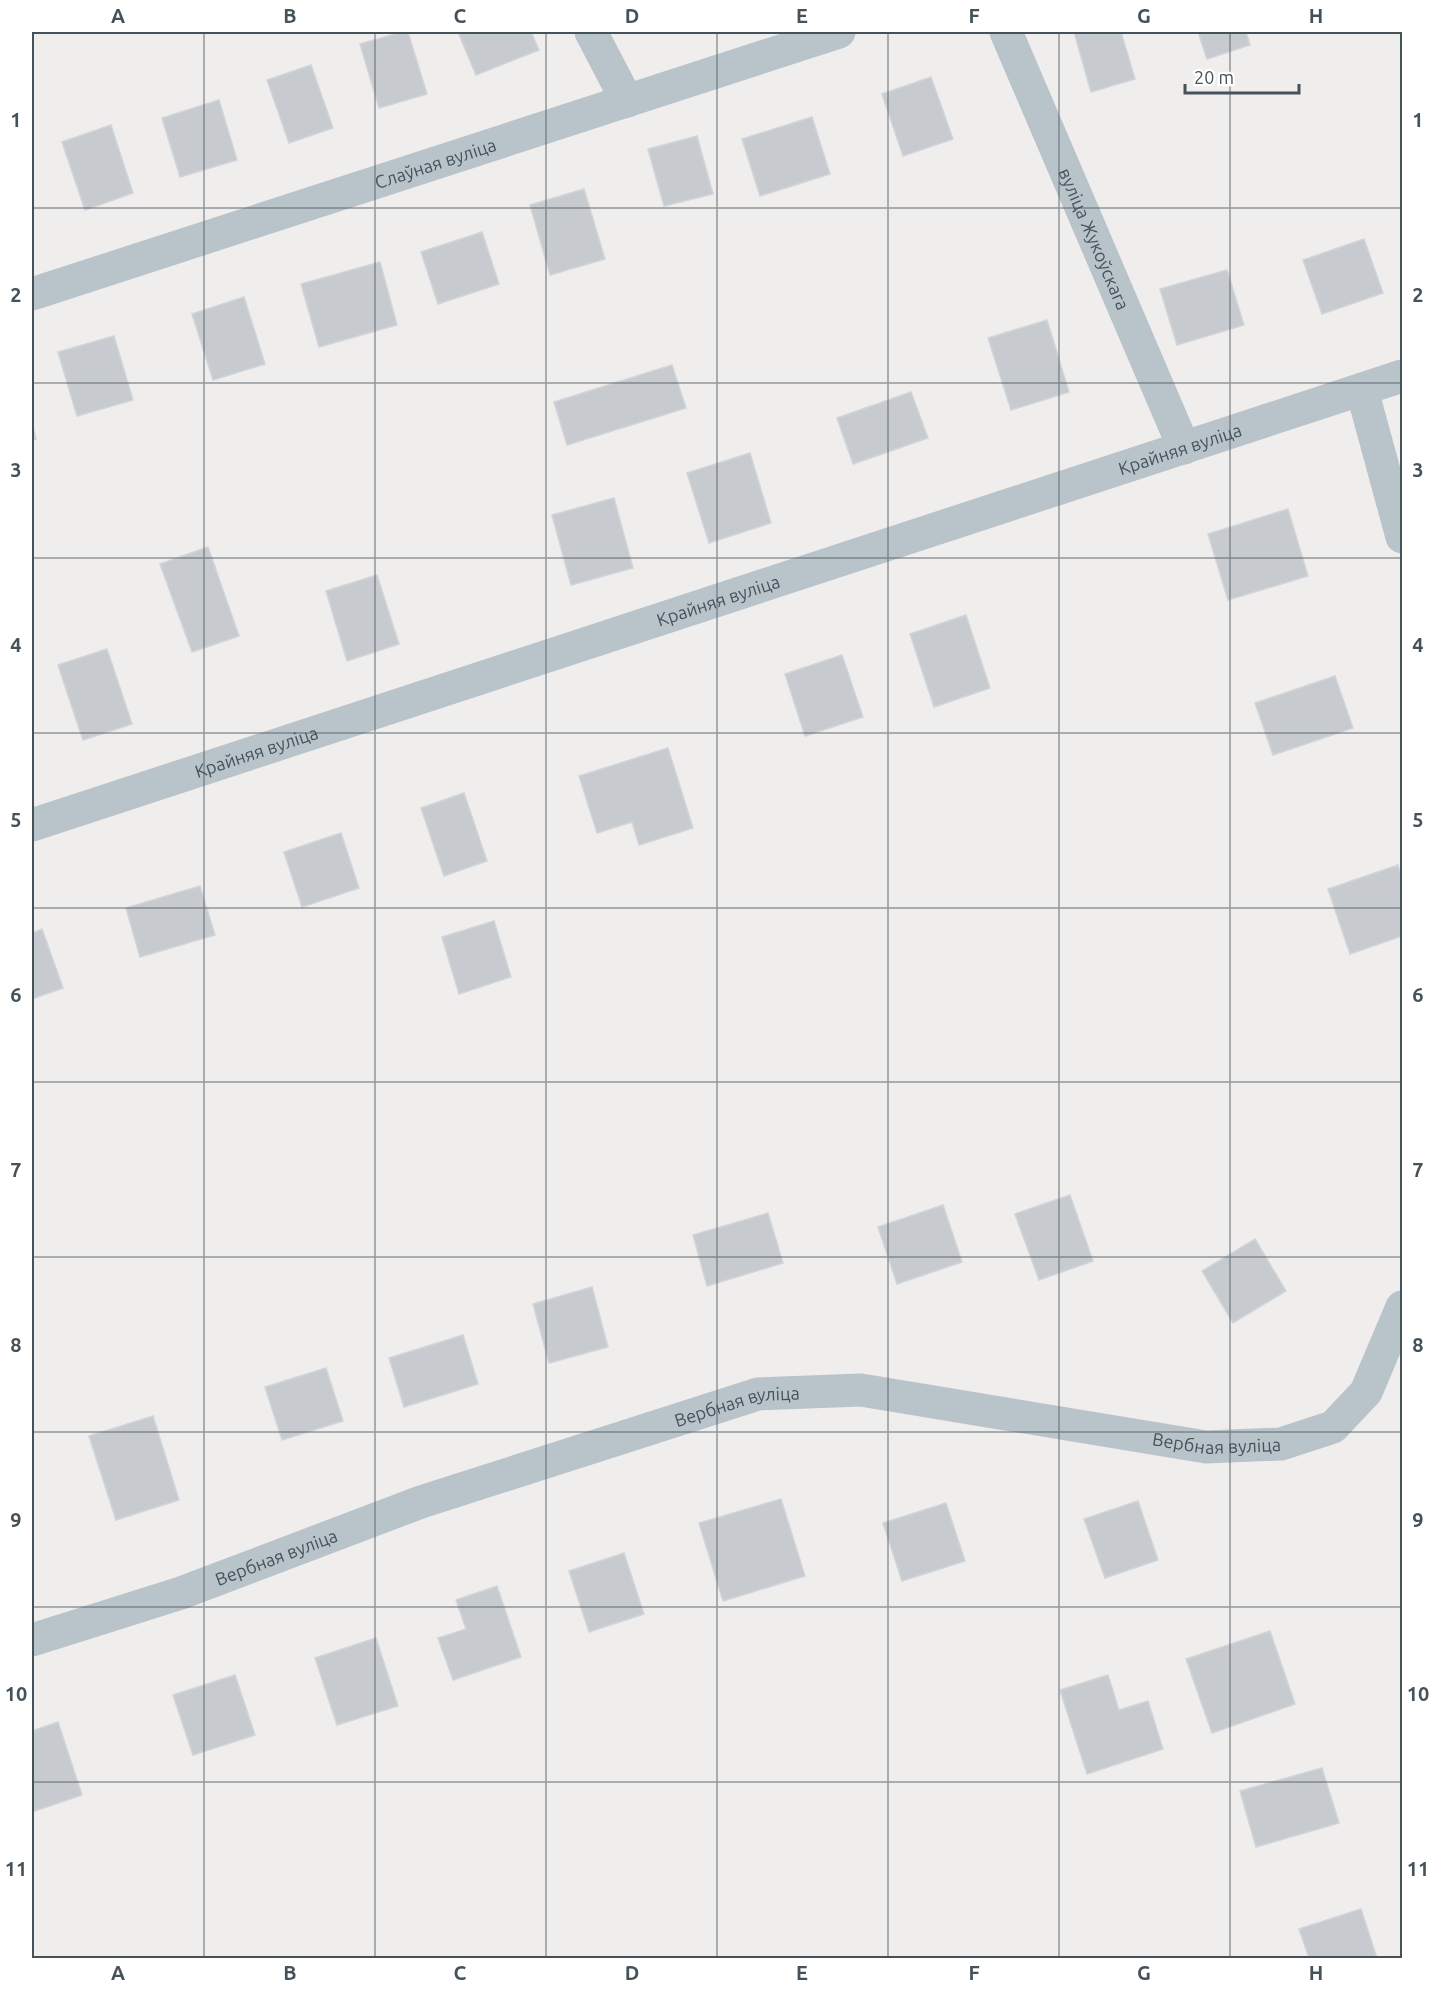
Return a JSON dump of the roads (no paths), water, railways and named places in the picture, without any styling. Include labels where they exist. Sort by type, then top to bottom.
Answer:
[{"type":"street","points":[[591,32],[627,101]]},
{"type":"street","name":"Слаўная вуліца","points":[[32,294],[839,32]]},
{"type":"street","name":"вуліца Жукоўскага","points":[[1005,32],[1184,448]]},
{"type":"street","name":"Крайняя вуліца","points":[[32,825],[1402,376]]},
{"type":"street","points":[[1362,390],[1402,537]]},
{"type":"street","name":"Вербная вуліца","points":[[32,1640],[181,1593],[421,1502],[758,1394],[861,1390],[1206,1447],[1281,1444],[1333,1426],[1366,1392],[1402,1307]]}]
